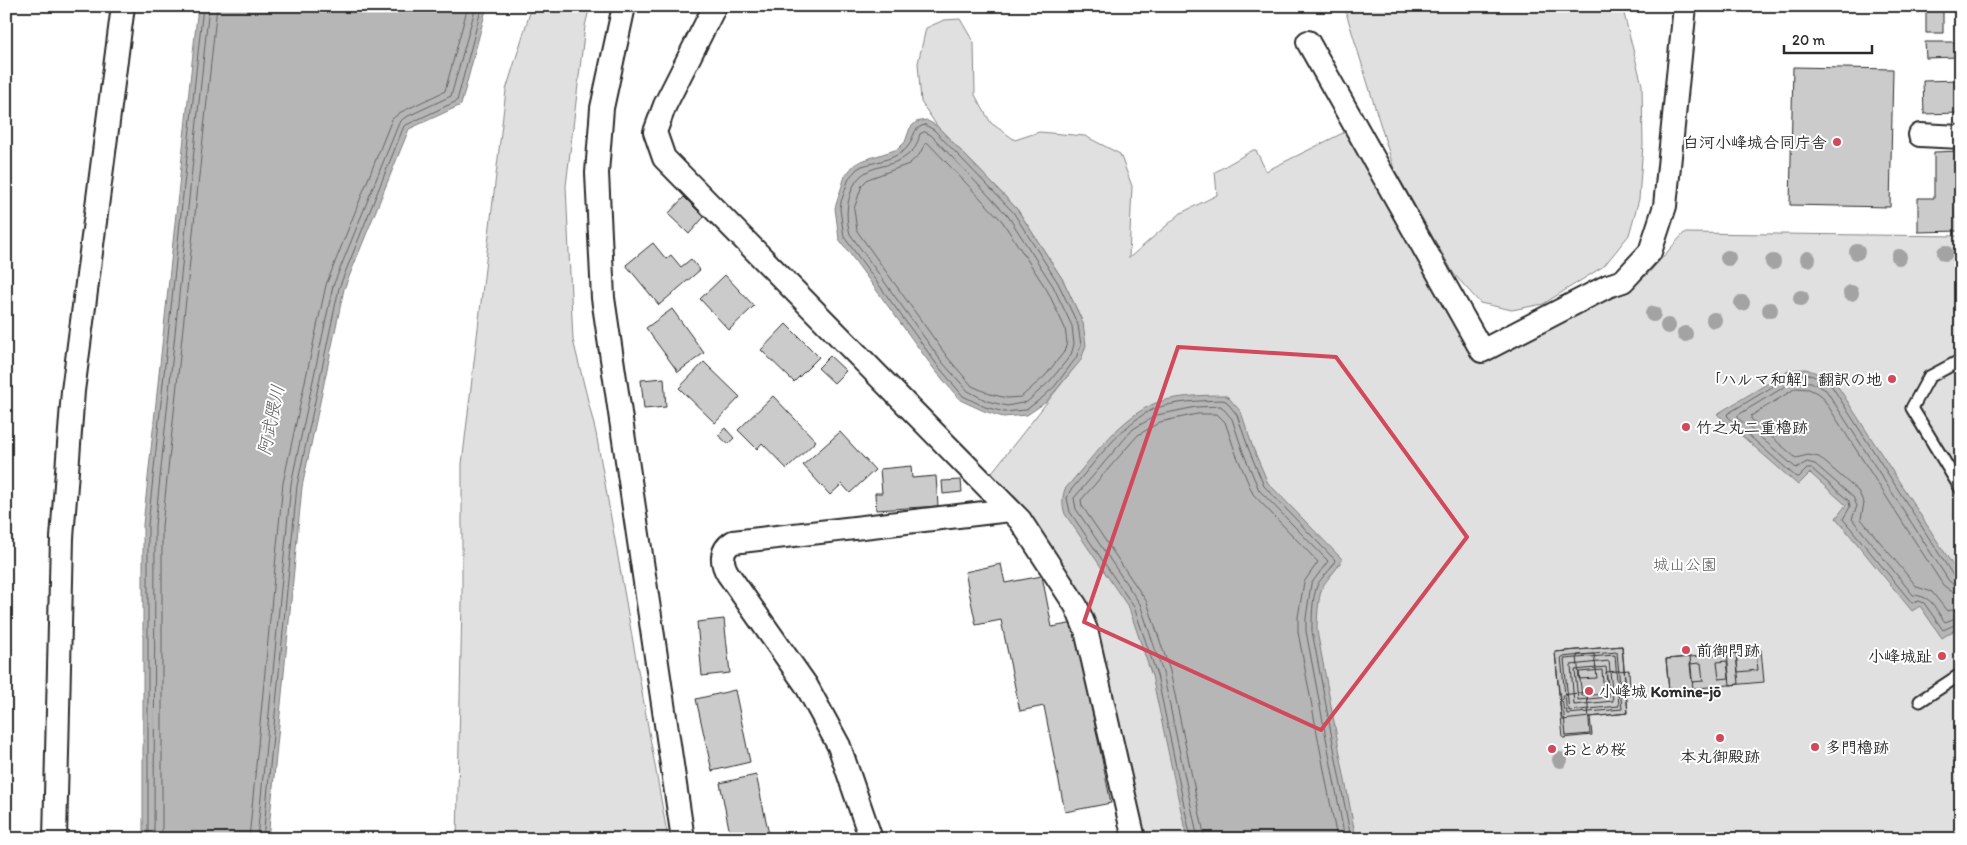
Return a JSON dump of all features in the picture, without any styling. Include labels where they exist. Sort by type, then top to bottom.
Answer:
[{"type":"street","points":[[55,839],[62,538],[73,391],[123,6]]},
{"type":"street","points":[[624,6],[602,108],[598,164],[602,298],[683,839]]},
{"type":"street","points":[[715,6],[665,104],[655,132],[664,158],[1020,520],[1076,606],[1086,630],[1134,839]]},
{"type":"street","points":[[1308,42],[1482,351],[1608,286],[1623,281],[1650,252],[1665,206],[1684,6]]},
{"type":"street","points":[[1920,135],[1961,136]]},
{"type":"street","points":[[871,839],[839,746],[806,685],[728,574],[722,564],[723,553],[728,545],[733,542],[1010,510]]},
{"type":"lane","points":[[1961,360],[1929,377],[1912,408],[1961,489]]},
{"type":"lane","points":[[1920,701],[1961,674]]},
{"type":"highlighted area","points":[[1178,347],[1336,357],[1467,537],[1321,730],[1084,622]]},
{"type":"green space","points":[[532,6],[590,6],[585,26],[566,186],[573,340],[596,433],[668,839],[457,839],[462,604],[462,464],[506,90]]},
{"type":"green space","points":[[1344,6],[1622,6],[1642,85],[1643,144],[1639,199],[1629,235],[1604,266],[1543,304],[1512,310],[1480,303],[1454,274],[1394,169]]},
{"type":"green space","name":"城山公園","points":[[960,19],[974,43],[975,95],[991,123],[1015,140],[1039,132],[1085,136],[1120,154],[1132,186],[1129,258],[1181,213],[1217,195],[1215,172],[1253,150],[1256,150],[1266,171],[1353,128],[1482,361],[1604,295],[1646,276],[1684,233],[1961,236],[1961,839],[1145,839],[1102,649],[1085,599],[1020,508],[989,476],[1074,368],[1083,323],[1063,280],[1017,209],[937,126],[921,102],[918,63],[926,28],[944,20]]},
{"type":"water","name":"阿武隈川","points":[[198,6],[487,6],[461,105],[409,129],[344,289],[302,487],[268,839],[143,839],[143,525]]},
{"type":"water","points":[[926,120],[937,126],[1017,209],[1063,280],[1083,323],[1086,345],[1081,360],[1046,402],[1027,415],[1003,417],[960,400],[934,369],[839,239],[835,208],[845,176],[854,165],[861,161],[898,149],[905,142],[910,128],[916,122]]},
{"type":"water","points":[[1806,369],[1835,382],[1961,578],[1961,626],[1942,638],[1920,606],[1912,611],[1836,518],[1846,505],[1810,473],[1798,485],[1717,414],[1790,370]]},
{"type":"water","points":[[1224,395],[1241,412],[1253,448],[1268,483],[1342,559],[1322,588],[1317,631],[1356,839],[1187,839],[1152,676],[1129,608],[1064,511],[1063,495],[1065,489],[1104,443],[1138,413],[1158,402],[1176,398]]},
{"type":"building","points":[[1926,6],[1943,6],[1943,33],[1926,33]]},
{"type":"building","points":[[1925,42],[1958,42],[1958,57],[1926,58]]},
{"type":"building","points":[[1793,67],[1893,69],[1890,207],[1790,205]]},
{"type":"building","points":[[1959,80],[1959,113],[1924,114],[1923,81]]},
{"type":"building","points":[[1961,151],[1961,231],[1918,232],[1918,198],[1934,198],[1934,152]]},
{"type":"building","points":[[684,197],[704,217],[689,234],[668,214]]},
{"type":"building","points":[[653,243],[666,259],[671,255],[681,267],[691,259],[700,270],[659,305],[626,265]]},
{"type":"building","points":[[725,275],[754,306],[729,330],[700,299]]},
{"type":"building","points":[[672,309],[704,353],[678,372],[646,328]]},
{"type":"building","points":[[786,324],[819,357],[794,382],[761,350]]},
{"type":"building","points":[[830,356],[846,371],[834,383],[818,368]]},
{"type":"building","points":[[704,362],[740,397],[715,423],[679,388]]},
{"type":"building","points":[[664,378],[666,407],[644,409],[641,380]]},
{"type":"building","points":[[773,396],[816,441],[787,469],[762,443],[757,449],[738,430]]},
{"type":"building","points":[[725,428],[734,438],[728,444],[718,435]]},
{"type":"building","points":[[840,432],[875,470],[850,493],[842,484],[830,495],[803,465]]},
{"type":"building","points":[[911,466],[912,478],[936,476],[938,506],[876,510],[875,493],[882,493],[880,469]]},
{"type":"building","points":[[961,480],[962,492],[943,494],[942,481]]},
{"type":"building","points":[[1001,564],[1005,583],[1042,576],[1052,627],[1074,623],[1111,803],[1065,812],[1044,706],[1020,711],[1001,620],[976,625],[965,572]]},
{"type":"building","points":[[724,619],[730,673],[702,676],[697,622]]},
{"type":"building","points":[[1622,646],[1628,713],[1562,720],[1555,652]]},
{"type":"building","points":[[1622,646],[1628,713],[1590,717],[1592,735],[1563,738],[1555,652]]},
{"type":"building","points":[[1761,650],[1764,682],[1730,685],[1727,653]]},
{"type":"building","points":[[1756,651],[1758,670],[1738,672],[1736,653]]},
{"type":"building","points":[[1617,652],[1622,709],[1567,714],[1561,657]]},
{"type":"building","points":[[1736,653],[1739,684],[1669,691],[1666,659]]},
{"type":"building","points":[[1594,654],[1597,678],[1579,679],[1577,655]]},
{"type":"building","points":[[1615,655],[1619,706],[1569,711],[1564,659]]},
{"type":"building","points":[[1690,657],[1693,689],[1669,691],[1666,659]]},
{"type":"building","points":[[1609,661],[1613,701],[1574,705],[1571,665]]},
{"type":"building","points":[[1727,661],[1729,678],[1719,679],[1717,662]]},
{"type":"building","points":[[1701,663],[1703,681],[1692,682],[1690,664]]},
{"type":"building","points":[[1606,667],[1609,697],[1578,700],[1575,670]]},
{"type":"building","points":[[1602,670],[1604,694],[1582,696],[1579,672]]},
{"type":"building","points":[[1629,670],[1630,689],[1608,691],[1606,672]]},
{"type":"building","points":[[735,690],[750,762],[712,771],[696,699]]},
{"type":"building","points":[[1587,692],[1590,734],[1566,736],[1562,695]]},
{"type":"building","points":[[756,775],[770,839],[731,839],[720,783]]},
{"type":"place","name":"白河小峰城合同庁舎","points":[[1837,142]]},
{"type":"place","name":"「ハルマ和解」翻訳の地","points":[[1892,379]]},
{"type":"place","name":"竹之丸二重櫓跡","points":[[1686,427]]},
{"type":"place","name":"前御門跡","points":[[1686,650]]},
{"type":"place","name":"小峰城趾","points":[[1942,656]]},
{"type":"place","name":"小峰城 Komine-jō","points":[[1589,691]]},
{"type":"place","name":"本丸御殿跡","points":[[1720,738]]},
{"type":"place","name":"多門櫓跡","points":[[1815,747]]},
{"type":"place","name":"おとめ桜","points":[[1552,749]]}]
